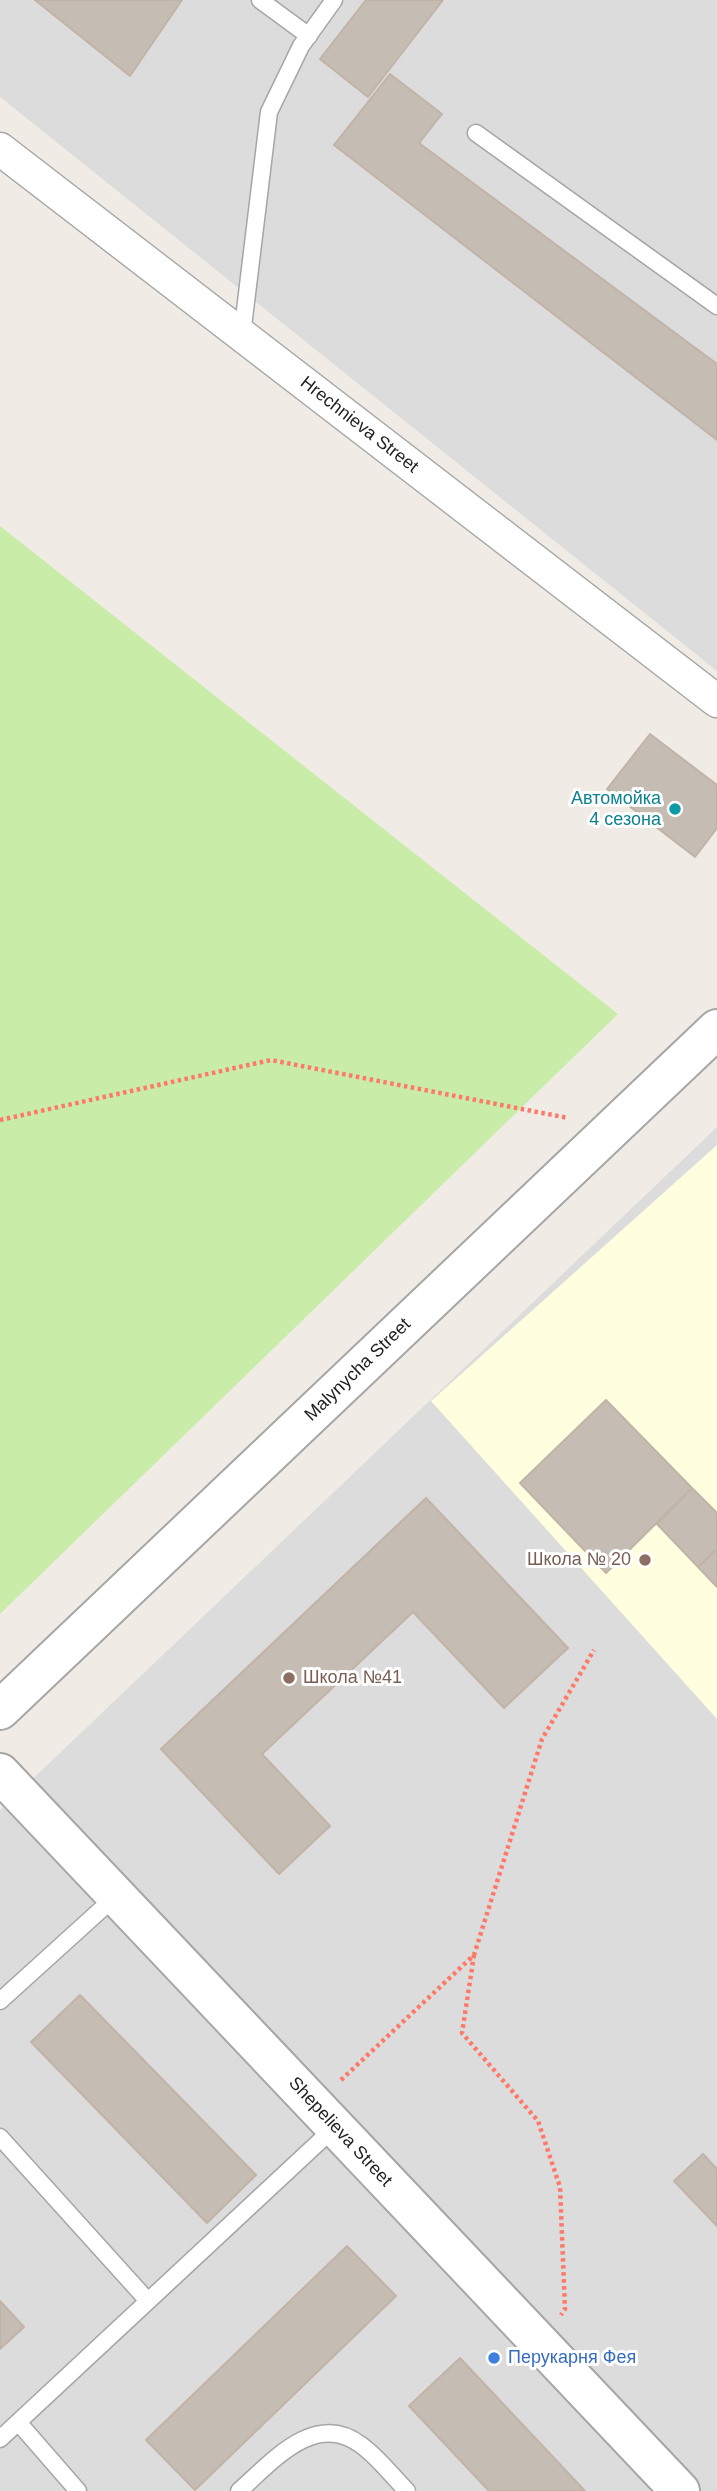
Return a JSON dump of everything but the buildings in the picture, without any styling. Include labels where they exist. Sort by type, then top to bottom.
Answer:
[{"type":"street","name":"Hrechnieva Street","points":[[0,149],[717,701]]},
{"type":"street","name":"Malynycha Street","points":[[0,1710],[717,1029]]},
{"type":"street","name":"Shepelieva Street","points":[[0,1773],[680,2491]]},
{"type":"lane","points":[[260,0],[309,36]]},
{"type":"lane","points":[[242,335],[269,112],[309,36],[334,0]]},
{"type":"lane","points":[[476,133],[717,306]]},
{"type":"lane","points":[[0,2001],[117,1896]]},
{"type":"lane","points":[[0,2439],[148,2301],[324,2116]]},
{"type":"lane","points":[[0,2137],[148,2301]]},
{"type":"lane","points":[[18,2422],[78,2491]]},
{"type":"lane","points":[[239,2491],[298,2440],[330,2431],[360,2444],[407,2491]]},
{"type":"path","points":[[0,1120],[271,1060],[614,1127]]},
{"type":"path","points":[[542,2345],[565,2309],[561,2187],[538,2121],[462,2033],[474,1955],[542,1739],[594,1650]]},
{"type":"path","points":[[324,2116],[474,1955]]},
{"type":"shaded area","points":[[0,0],[717,0],[717,671],[0,97]]},
{"type":"shaded area","points":[[717,1127],[717,2491],[0,2491],[0,1810]]},
{"type":"shaded area","name":"Школа № 20","points":[[717,1145],[717,1719],[431,1401]]},
{"type":"green space","points":[[0,526],[618,1014],[0,1614]]},
{"type":"place","name":"Автомойка 4 сезона","points":[[675,809]]},
{"type":"place","name":"Школа № 20","points":[[645,1560]]},
{"type":"place","name":"Школа №41","points":[[289,1678]]},
{"type":"place","name":"Перукарня Фея","points":[[494,2358]]}]
